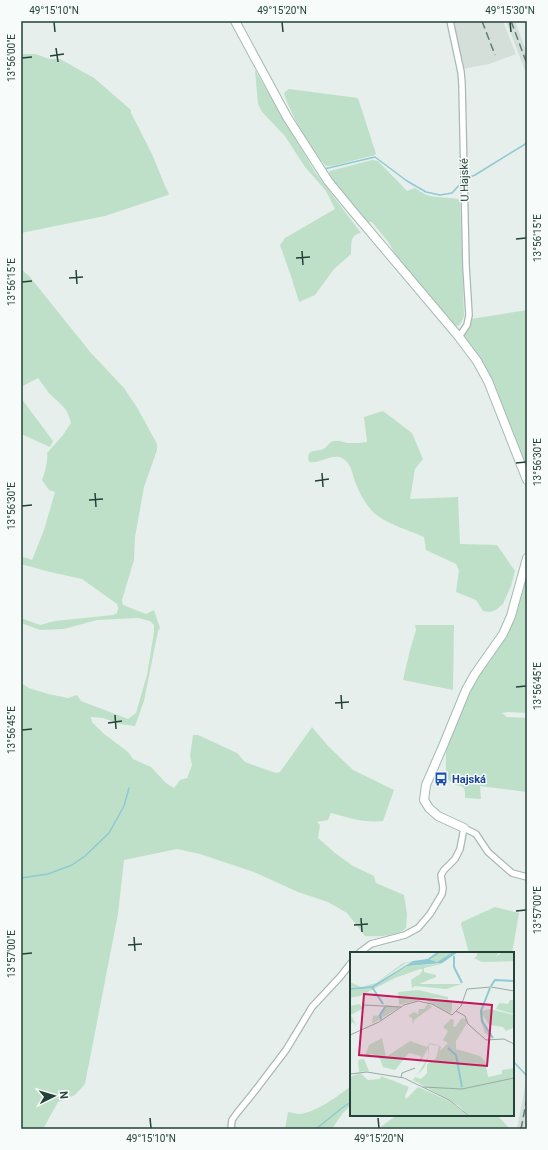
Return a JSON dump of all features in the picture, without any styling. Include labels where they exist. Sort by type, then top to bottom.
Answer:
[{"type":"street","points":[[235,21],[287,117],[328,181],[459,337],[477,361],[488,381],[527,480]]},
{"type":"street","name":"U Hajské","points":[[450,21],[462,84],[466,266],[469,315],[467,325],[459,337]]},
{"type":"street","points":[[527,558],[511,616],[506,628],[466,690],[426,785],[424,800],[438,816],[476,834],[488,852],[512,873],[527,877]]},
{"type":"street","points":[[360,952],[371,944],[405,936],[418,928],[430,914],[444,888],[441,874],[455,859],[460,849],[464,828]]},
{"type":"street","points":[[231,1129],[232,1120],[286,1050],[312,1007],[350,964]]},
{"type":"shaded area","points":[[453,21],[503,21],[516,54],[489,64],[463,69]]},
{"type":"shaded area","points":[[506,21],[515,21],[527,53],[527,76]]},
{"type":"shaded area","points":[[527,1076],[527,1120],[525,1129],[517,1129]]},
{"type":"green space","points":[[21,54],[35,54],[50,59],[60,59],[94,78],[131,110],[131,113],[152,154],[169,194],[105,216],[21,233]]},
{"type":"green space","points":[[255,70],[315,172],[361,233],[357,234],[353,238],[351,243],[351,254],[334,269],[315,295],[299,302],[280,245],[285,238],[335,209],[326,191],[305,167],[285,136],[262,112],[258,104]]},
{"type":"green space","points":[[289,89],[358,98],[376,154],[373,156],[326,166],[308,141],[291,110],[284,93]]},
{"type":"green space","points":[[372,160],[378,161],[407,191],[415,188],[430,196],[460,200],[464,316],[458,326],[453,325],[394,253],[387,241],[372,222],[365,222],[359,211],[355,211],[328,175],[330,171]]},
{"type":"green space","points":[[21,269],[30,277],[91,353],[124,388],[138,409],[157,444],[157,450],[144,487],[135,537],[134,560],[122,600],[123,605],[146,614],[154,610],[160,628],[158,631],[144,701],[135,726],[120,724],[103,718],[91,717],[92,722],[103,733],[128,752],[133,759],[151,767],[166,783],[174,788],[180,780],[187,778],[192,765],[190,756],[193,735],[198,735],[237,753],[245,762],[276,773],[280,772],[312,727],[328,746],[353,770],[394,790],[383,821],[363,821],[331,813],[328,820],[317,822],[320,825],[318,838],[353,866],[374,876],[376,883],[404,895],[407,914],[406,928],[402,931],[387,935],[365,936],[347,913],[328,902],[298,892],[254,872],[200,854],[177,849],[124,860],[118,914],[85,1084],[75,1095],[58,1102],[43,1129],[21,1129],[21,683],[29,688],[48,694],[68,698],[77,695],[81,701],[128,719],[136,713],[147,675],[154,625],[150,621],[138,618],[97,620],[64,629],[40,630],[21,623],[21,618],[40,625],[55,621],[113,615],[117,613],[118,608],[117,604],[82,579],[21,564],[21,557],[32,560],[44,530],[55,492],[49,490],[42,480],[47,463],[47,453],[63,435],[71,423],[68,413],[48,392],[38,378],[21,387]]},
{"type":"green space","points":[[527,310],[527,475],[484,363],[464,341],[463,336],[469,327],[471,319]]},
{"type":"green space","points":[[21,398],[53,441],[50,447],[21,434]]},
{"type":"green space","points":[[383,411],[412,433],[423,459],[415,469],[410,499],[458,497],[460,544],[497,545],[515,571],[511,586],[503,604],[496,610],[490,612],[483,611],[476,600],[456,592],[459,570],[456,564],[426,550],[424,537],[390,523],[372,511],[361,495],[350,466],[345,460],[334,457],[317,462],[309,462],[308,457],[310,452],[325,448],[333,441],[348,443],[367,442],[364,417]]},
{"type":"green space","points":[[527,568],[527,713],[502,713],[507,717],[527,718],[527,792],[480,786],[481,799],[465,798],[463,787],[454,784],[446,777],[446,745],[476,680],[510,629]]},
{"type":"green space","points":[[415,625],[454,625],[453,690],[403,680],[416,630]]},
{"type":"green space","points":[[495,907],[519,913],[512,952],[469,952],[461,924],[462,922]]},
{"type":"green space","points":[[350,1087],[350,1106],[342,1114],[332,1129],[285,1129],[288,1112],[298,1114],[311,1111],[326,1104]]},
{"type":"green space","points":[[396,1116],[498,1116],[510,1129],[378,1129]]},
{"type":"waterway","points":[[465,179],[475,175],[527,143]]},
{"type":"waterway","points":[[324,169],[375,157],[407,181],[426,192],[440,195],[452,193],[462,182]]},
{"type":"waterway","points":[[21,878],[48,874],[72,865],[85,856],[109,833],[124,806],[129,788]]},
{"type":"waterway","points":[[514,1062],[527,1076]]},
{"type":"waterway","points":[[316,1129],[350,1103]]},
{"type":"railway","points":[[482,21],[495,55]]},
{"type":"railway","points":[[511,21],[527,64]]},
{"type":"railway","points":[[521,1129],[527,1098]]},
{"type":"place","name":"Hajská","points":[[441,779]]}]
